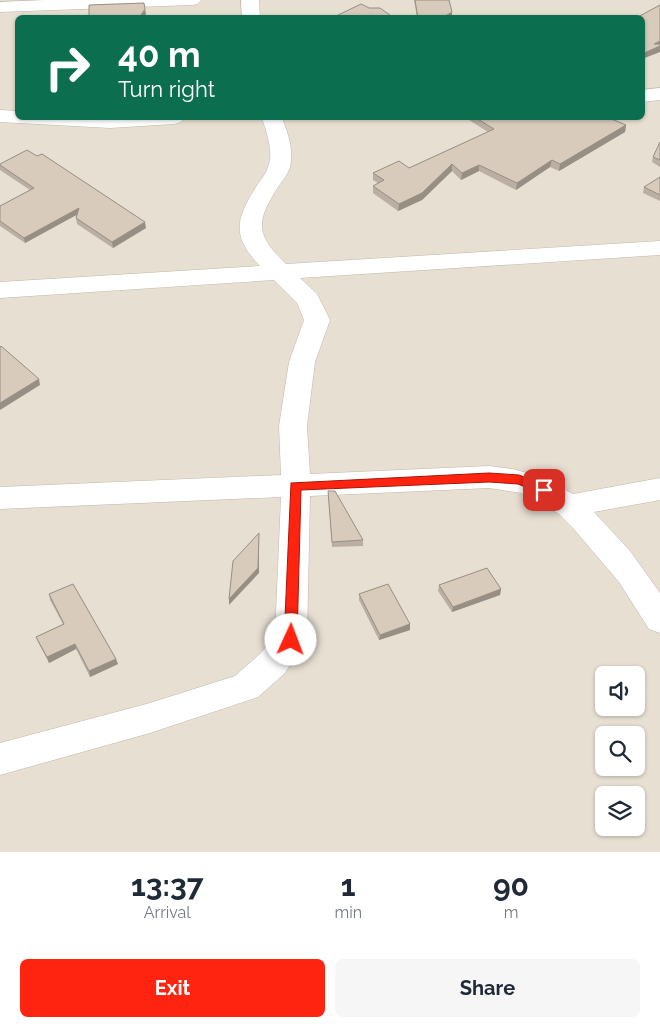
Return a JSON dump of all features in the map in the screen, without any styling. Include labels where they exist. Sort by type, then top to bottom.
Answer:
[{"type":"street","points":[[0,8],[192,0]]},
{"type":"street","points":[[250,0],[251,15]]},
{"type":"street","points":[[645,96],[660,94]]},
{"type":"street","points":[[0,116],[15,117]]},
{"type":"street","points":[[68,120],[110,122],[142,120]]},
{"type":"street","points":[[0,759],[150,718],[246,687],[272,664],[291,640],[296,486],[293,426],[302,362],[317,320],[308,300],[258,250],[250,232],[254,207],[279,168],[281,147],[273,120]]},
{"type":"street","points":[[0,290],[660,248]]},
{"type":"street","points":[[0,498],[489,477],[519,480],[544,490],[569,506],[604,539],[632,574],[660,620]]},
{"type":"street","points":[[569,506],[660,489]]},
{"type":"shaded area","points":[[0,0],[660,0],[660,852],[0,852]]},
{"type":"building","points":[[415,0],[449,0],[452,12],[447,15],[418,15]]},
{"type":"building","points":[[144,3],[145,9],[141,15],[89,15],[89,5]]},
{"type":"building","points":[[361,4],[369,8],[380,8],[390,15],[338,15]]},
{"type":"building","points":[[660,5],[660,41],[654,44],[660,44],[660,46],[645,53],[645,15],[642,15]]},
{"type":"building","points":[[479,120],[614,120],[626,125],[560,164],[552,160],[517,183],[479,165],[462,173],[452,164],[422,193],[399,204],[373,186],[384,180],[373,173],[399,161],[409,168],[494,129]]},
{"type":"building","points":[[660,142],[660,160],[653,157]]},
{"type":"building","points":[[27,150],[37,156],[42,154],[145,222],[112,242],[76,218],[79,208],[24,238],[0,221],[0,206],[34,188],[0,164]]},
{"type":"building","points":[[660,177],[660,195],[644,187]]},
{"type":"building","points":[[0,347],[39,379],[0,403]]},
{"type":"building","points":[[328,491],[335,491],[363,540],[332,542]]},
{"type":"building","points":[[259,533],[258,568],[229,599],[233,561]]},
{"type":"building","points":[[487,568],[501,589],[453,607],[439,585]]},
{"type":"building","points":[[73,584],[116,659],[89,671],[75,644],[47,657],[36,637],[64,624],[49,594]]},
{"type":"building","points":[[388,584],[410,624],[380,635],[359,594]]},
{"type":"route","points":[[291,640],[296,486],[489,477],[519,480],[544,490]]}]
